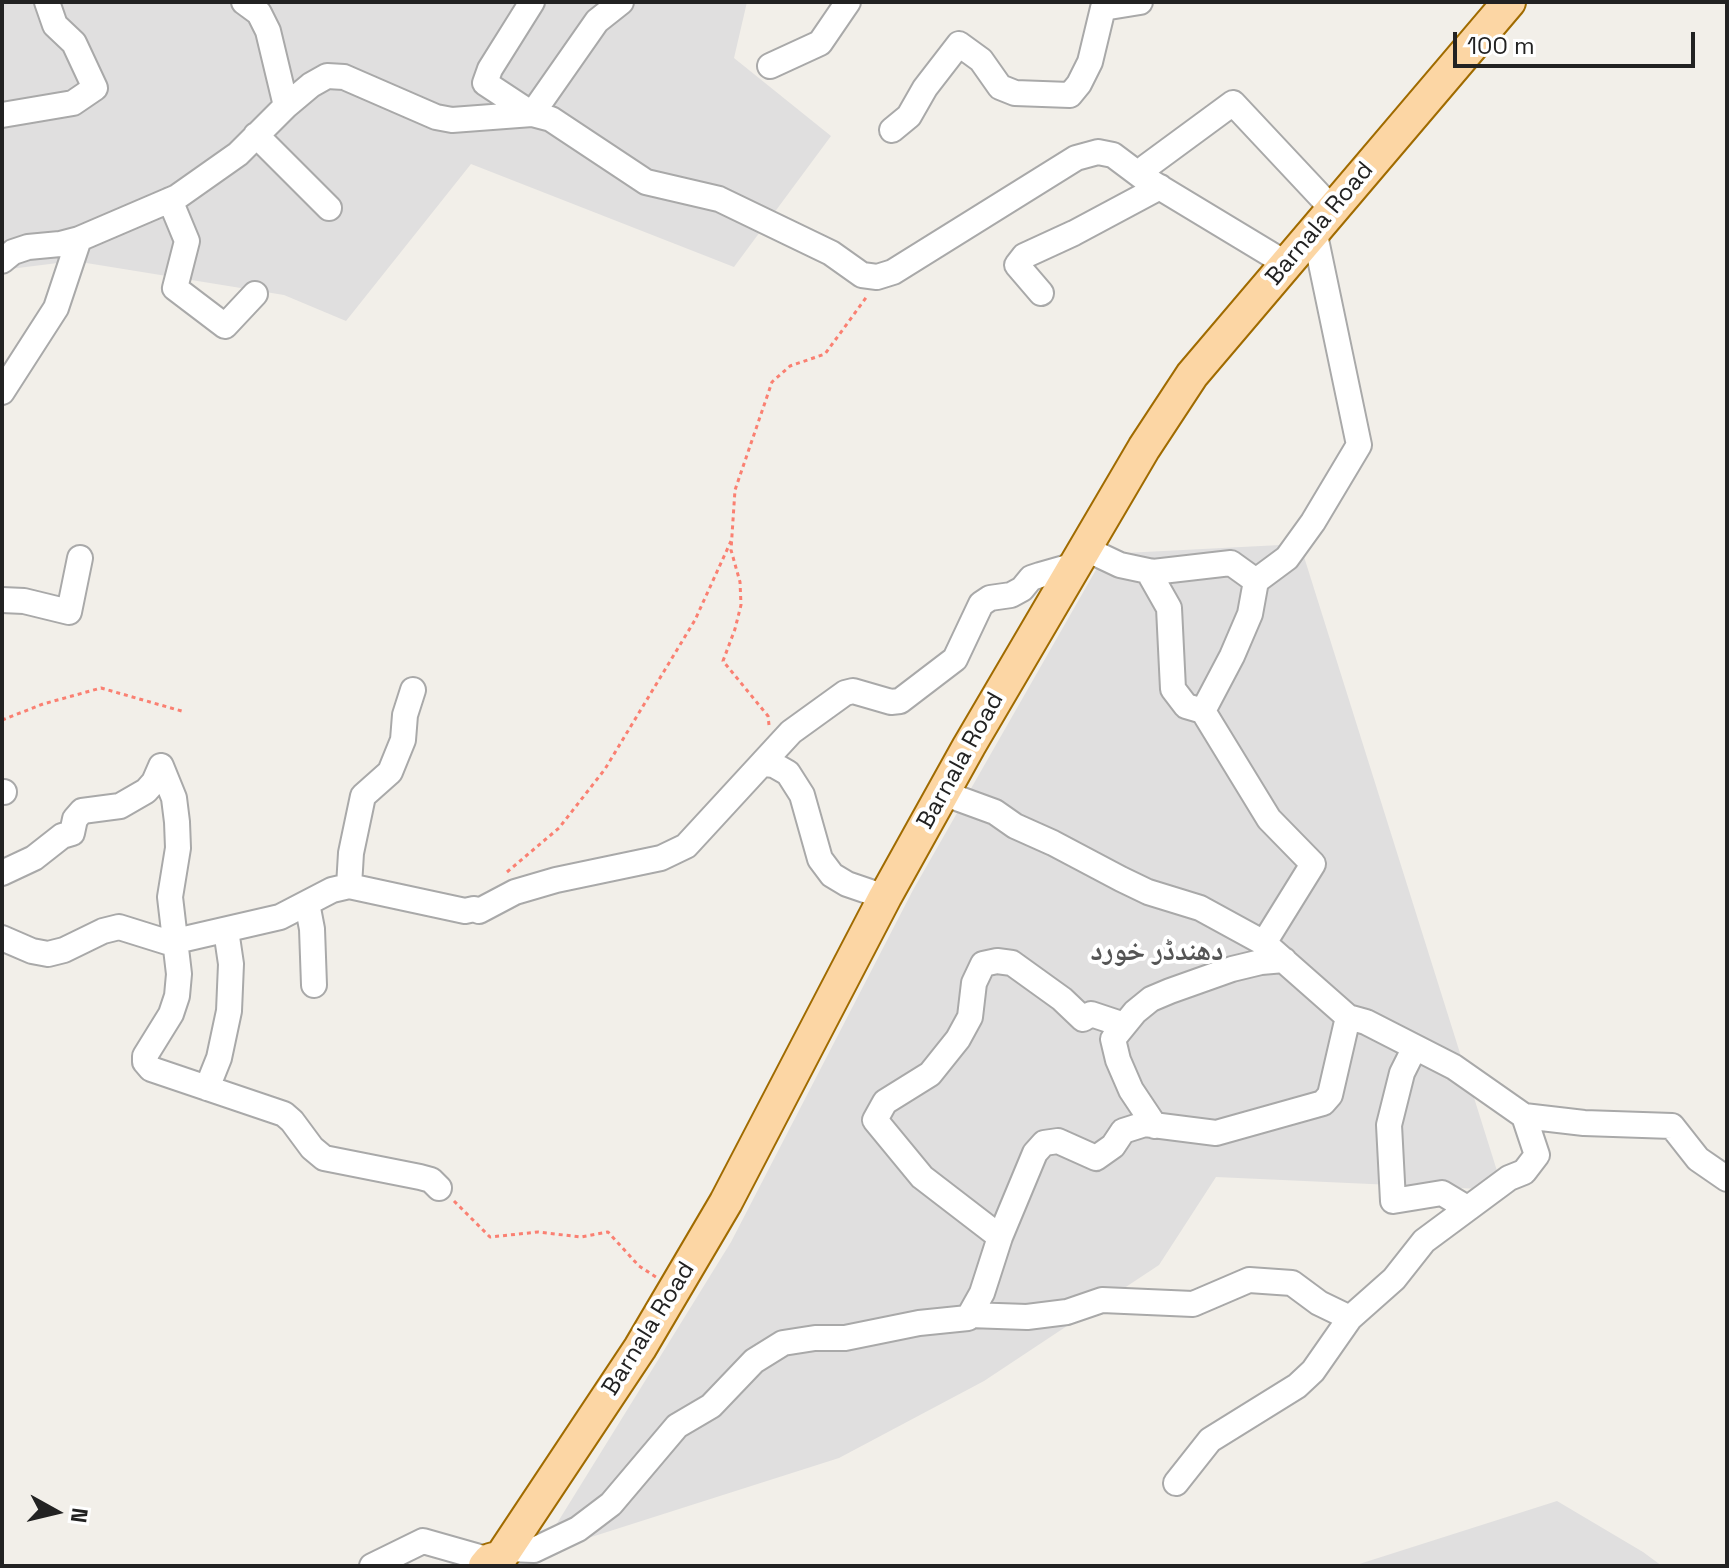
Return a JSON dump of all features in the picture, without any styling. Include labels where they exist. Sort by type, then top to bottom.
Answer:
[{"type":"main road","name":"Barnala Road","points":[[493,1558],[640,1348],[675,1289],[726,1202],[885,897],[1144,448],[1192,375],[1509,2]]},
{"type":"street","points":[[2,115],[73,103],[95,88],[74,43],[55,25],[47,2]]},
{"type":"street","points":[[244,2],[259,13],[268,31],[286,106]]},
{"type":"street","points":[[532,2],[490,69],[485,83],[532,114],[551,119],[646,182],[719,199],[831,253],[862,275],[877,277],[893,272],[1076,158],[1098,152],[1113,155],[1285,263]]},
{"type":"street","points":[[532,114],[592,11],[621,2]]},
{"type":"street","points":[[770,66],[820,43],[848,2]]},
{"type":"street","points":[[892,130],[909,116],[925,88],[959,44],[981,60],[1000,87],[1015,93],[1070,95],[1090,62],[1103,8],[1140,2]]},
{"type":"street","points":[[2,261],[13,252],[28,247],[79,239],[170,200],[238,154],[286,106],[327,76],[344,77],[436,117],[452,120],[532,114]]},
{"type":"street","points":[[1150,181],[1146,167],[1233,103],[1323,199]]},
{"type":"street","points":[[256,135],[329,208]]},
{"type":"street","points":[[1041,293],[1017,265],[1024,256],[1074,233],[1150,181]]},
{"type":"street","points":[[170,200],[187,241],[175,288],[225,326],[255,294]]},
{"type":"street","points":[[1203,711],[1250,614],[1256,581],[1287,558],[1313,522],[1359,445],[1314,230]]},
{"type":"street","points":[[2,392],[56,308],[79,239]]},
{"type":"street","points":[[2,938],[32,951],[48,954],[119,927],[167,942],[176,941],[280,917],[332,890],[349,886],[465,911],[479,911],[515,892],[661,858],[686,846],[791,732],[845,693],[853,691],[891,702],[900,701],[955,659],[981,604],[990,598],[1011,595],[1022,589],[1031,578],[1079,556],[1148,571],[1231,563],[1256,581]]},
{"type":"street","points":[[2,600],[24,601],[69,612],[80,558]]},
{"type":"street","points":[[1148,571],[1169,608],[1173,689],[1186,706],[1203,711],[1269,819],[1313,864],[1264,943]]},
{"type":"street","points":[[349,886],[351,853],[363,796],[390,772],[403,740],[405,715],[413,690]]},
{"type":"street","points":[[764,764],[774,765],[788,773],[802,795],[820,859],[832,875],[847,884],[885,897]]},
{"type":"street","points":[[2,873],[26,863],[62,836],[72,833],[75,819],[82,811],[120,806],[146,791],[161,766],[174,798],[177,822],[178,848],[170,897],[179,974],[171,1014],[145,1056],[145,1062],[151,1069],[284,1114],[324,1158],[420,1177],[431,1180],[439,1188]]},
{"type":"street","points":[[943,793],[995,812],[1015,826],[1121,879],[1148,892],[1200,908],[1264,943],[1348,1017],[1366,1022],[1454,1067],[1524,1116],[1584,1123],[1672,1126],[1698,1159],[1727,1179]]},
{"type":"street","points":[[307,903],[312,929],[314,985]]},
{"type":"street","points":[[207,1088],[219,1058],[229,1011],[231,964],[226,930]]},
{"type":"street","points":[[1155,1126],[1131,1090],[1113,1039],[1135,1012],[1151,999],[1232,969],[1284,960]]},
{"type":"street","points":[[1000,1237],[922,1177],[875,1120],[885,1102],[930,1074],[958,1039],[970,1017],[974,983],[983,964],[997,961],[1012,963],[1062,999],[1083,1019],[1091,1014],[1124,1025]]},
{"type":"street","points":[[372,1566],[423,1541],[493,1558],[534,1550],[578,1529],[611,1504],[677,1426],[711,1406],[754,1361],[783,1343],[815,1338],[845,1338],[919,1323],[968,1318],[982,1293],[1000,1237],[1035,1153],[1044,1143],[1058,1141],[1096,1158],[1113,1146],[1123,1131],[1145,1124],[1216,1133],[1323,1103],[1330,1095],[1348,1017]]},
{"type":"street","points":[[1415,1047],[1402,1073],[1389,1125],[1393,1201],[1442,1193],[1467,1208]]},
{"type":"street","points":[[1176,1483],[1210,1440],[1297,1386],[1313,1371],[1350,1318],[1394,1279],[1424,1241],[1509,1178],[1524,1172],[1537,1155],[1524,1116]]},
{"type":"street","points":[[969,1315],[1027,1317],[1067,1312],[1102,1300],[1193,1304],[1249,1280],[1292,1283],[1319,1303],[1350,1318]]},
{"type":"path","points":[[764,764],[763,753],[770,733],[768,716],[723,661],[741,605],[740,582],[731,550],[735,490],[772,382],[790,366],[825,354],[865,300],[877,277]]},
{"type":"path","points":[[497,880],[559,828],[605,769],[695,620],[732,537]]},
{"type":"path","points":[[2,720],[43,704],[101,688],[185,712]]},
{"type":"path","points":[[439,1188],[490,1237],[538,1232],[581,1237],[608,1232],[639,1266],[675,1289]]},
{"type":"shaded area","points":[[2,2],[747,2],[734,58],[831,136],[734,267],[471,164],[346,321],[284,295],[74,261],[2,270]]},
{"type":"shaded area","points":[[1300,544],[1503,1190],[1216,1177],[1159,1265],[984,1381],[839,1458],[538,1554],[731,1242],[913,890],[1105,554]]},
{"type":"shaded area","points":[[1557,1501],[1662,1566],[1353,1566]]},
{"type":"district","name":"دھندڈر خورد","points":[[1157,952]]}]
